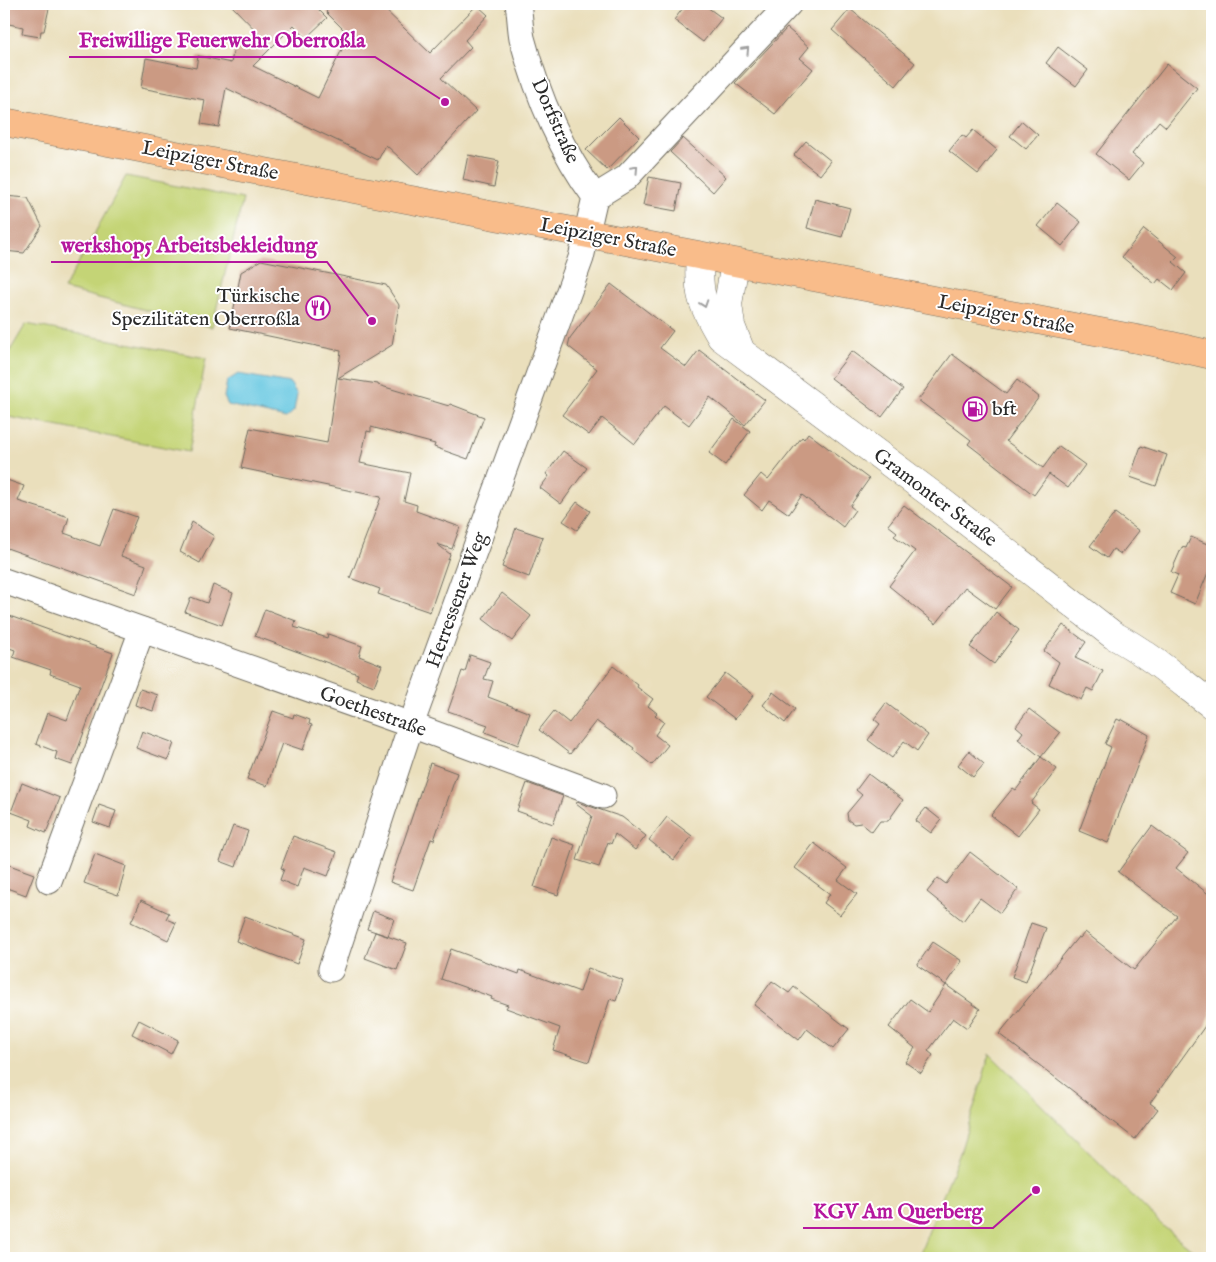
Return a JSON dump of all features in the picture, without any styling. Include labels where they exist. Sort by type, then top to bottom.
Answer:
[{"type":"main road","name":"Leipziger Straße","points":[[4,122],[588,233],[1212,355]]},
{"type":"street","name":"Dorfstraße","points":[[518,4],[522,36],[542,101],[581,178],[596,197]]},
{"type":"street","points":[[588,233],[596,197],[626,178],[789,4]]},
{"type":"street","name":"Herressener Weg","points":[[331,969],[412,725],[576,272],[588,233]]},
{"type":"street","name":"Gramonter Straße","points":[[700,256],[698,279],[701,295],[706,312],[721,337],[938,499],[1113,635],[1129,643],[1212,705]]},
{"type":"street","points":[[735,262],[728,304],[731,326],[742,352]]},
{"type":"street","name":"Goethestraße","points":[[4,580],[412,725],[602,796]]},
{"type":"street","points":[[50,880],[142,630]]},
{"type":"green space","points":[[126,176],[243,199],[212,327],[64,289]]},
{"type":"green space","points":[[26,324],[206,358],[189,452],[4,416],[4,361]]},
{"type":"green space","points":[[990,1054],[1164,1227],[1203,1258],[918,1258],[960,1153]]},
{"type":"water","points":[[238,374],[290,383],[297,394],[294,411],[286,418],[228,405],[224,397],[227,381]]},
{"type":"building","points":[[6,4],[50,4],[44,31],[41,31],[40,37],[22,34],[23,27],[4,23]]},
{"type":"building","points":[[230,4],[313,4],[327,18],[306,38],[294,25],[272,47]]},
{"type":"building","points":[[334,4],[379,4],[430,53],[477,5],[488,15],[465,40],[471,47],[441,78],[476,111],[418,175],[386,145],[378,160],[226,88],[219,127],[201,124],[205,100],[141,88],[146,58],[196,68],[198,56],[231,63],[235,43],[270,49],[253,66],[318,98],[349,35],[326,12]]},
{"type":"building","points":[[686,4],[703,4],[722,18],[703,42],[674,20]]},
{"type":"building","points":[[850,9],[915,63],[896,86],[832,30]]},
{"type":"building","points":[[787,28],[809,47],[800,58],[813,69],[775,114],[735,83]]},
{"type":"building","points":[[1058,47],[1088,70],[1076,86],[1046,63]]},
{"type":"building","points":[[1167,64],[1197,88],[1166,127],[1159,121],[1132,154],[1143,163],[1129,180],[1096,154]]},
{"type":"building","points":[[619,117],[639,137],[607,170],[586,150]]},
{"type":"building","points":[[1022,121],[1038,135],[1026,149],[1010,136]]},
{"type":"building","points":[[973,130],[997,150],[978,174],[949,151],[962,135],[966,138]]},
{"type":"building","points":[[683,138],[726,177],[713,192],[670,152]]},
{"type":"building","points":[[806,141],[831,161],[820,175],[794,155]]},
{"type":"building","points":[[468,155],[499,161],[494,187],[463,180]]},
{"type":"building","points":[[649,177],[681,183],[676,211],[643,205]]},
{"type":"building","points":[[4,196],[28,198],[42,226],[24,253],[4,251]]},
{"type":"building","points":[[815,199],[850,208],[842,237],[807,228]]},
{"type":"building","points":[[1057,203],[1081,222],[1062,246],[1038,226]]},
{"type":"building","points":[[1144,229],[1178,257],[1173,262],[1186,273],[1173,290],[1159,279],[1155,284],[1122,257]]},
{"type":"building","points":[[261,260],[386,285],[399,305],[392,345],[338,378],[378,384],[449,406],[450,404],[484,417],[468,459],[434,447],[435,444],[371,427],[371,432],[367,431],[360,463],[410,473],[404,501],[417,505],[416,511],[460,527],[452,549],[437,544],[450,554],[430,612],[378,594],[380,589],[350,578],[381,497],[241,468],[250,428],[327,443],[341,351],[230,328],[241,272]]},
{"type":"building","points":[[611,284],[673,331],[660,348],[686,367],[699,350],[765,400],[745,425],[710,397],[689,425],[664,406],[635,444],[602,418],[589,435],[562,415],[597,369],[568,346],[570,338]]},
{"type":"building","points":[[852,351],[903,389],[882,417],[831,378]]},
{"type":"building","points":[[952,354],[1006,394],[1017,380],[1039,397],[1006,441],[1043,468],[1059,446],[1085,465],[1068,488],[1049,474],[1034,495],[968,444],[971,440],[918,400]]},
{"type":"building","points":[[734,419],[750,431],[725,465],[709,453]]},
{"type":"building","points":[[808,433],[869,479],[850,506],[855,510],[843,527],[802,495],[789,514],[769,500],[762,510],[744,495],[761,474],[768,480],[802,437],[804,439]]},
{"type":"building","points":[[1141,446],[1167,455],[1156,486],[1130,477]]},
{"type":"building","points":[[563,451],[587,468],[561,504],[540,488],[549,476],[546,474]]},
{"type":"building","points":[[4,479],[24,486],[18,501],[69,517],[64,533],[100,546],[114,509],[137,517],[121,556],[146,565],[136,594],[4,547]]},
{"type":"building","points":[[577,502],[590,511],[577,530],[563,521]]},
{"type":"building","points":[[904,505],[1012,587],[995,609],[965,587],[936,624],[889,586],[915,551],[894,536],[897,532],[888,525]]},
{"type":"building","points":[[1115,513],[1139,531],[1121,554],[1113,549],[1107,558],[1090,546]]},
{"type":"building","points":[[192,522],[214,536],[200,563],[180,552]]},
{"type":"building","points":[[516,528],[543,537],[529,577],[502,567]]},
{"type":"building","points":[[1191,537],[1212,546],[1212,563],[1195,604],[1170,593],[1178,575],[1171,572],[1182,547],[1186,548]]},
{"type":"building","points":[[213,585],[233,593],[222,625],[185,612],[191,597],[207,603]]},
{"type":"building","points":[[502,593],[531,616],[512,641],[483,619]]},
{"type":"building","points":[[265,609],[296,621],[294,627],[327,638],[328,634],[362,646],[359,656],[382,665],[374,686],[356,679],[358,674],[255,636]]},
{"type":"building","points":[[996,612],[1019,630],[994,664],[970,647]]},
{"type":"building","points":[[4,614],[113,653],[72,765],[55,759],[57,752],[36,744],[47,713],[67,720],[80,685],[50,674],[51,670],[13,657],[15,650],[4,646]]},
{"type":"building","points":[[1063,625],[1086,642],[1075,658],[1103,671],[1093,691],[1087,688],[1081,700],[1049,684],[1059,662],[1044,651]]},
{"type":"building","points":[[470,655],[490,662],[484,679],[493,681],[488,697],[530,713],[518,745],[485,732],[488,725],[448,711],[462,671],[465,672]]},
{"type":"building","points":[[613,666],[653,699],[648,706],[664,722],[655,735],[668,745],[652,765],[633,750],[634,748],[596,721],[570,754],[539,730],[554,711],[569,723]]},
{"type":"building","points":[[725,673],[754,695],[735,719],[706,697]]},
{"type":"building","points":[[140,689],[158,695],[153,711],[135,705]]},
{"type":"building","points":[[773,692],[795,709],[785,723],[763,705]]},
{"type":"building","points":[[886,703],[928,735],[917,751],[904,741],[892,758],[868,740],[880,724],[874,719]]},
{"type":"building","points":[[1029,709],[1060,733],[1041,757],[1018,739],[1023,732],[1016,726]]},
{"type":"building","points":[[273,711],[293,718],[294,714],[310,720],[309,724],[312,725],[303,750],[282,743],[267,786],[247,779]]},
{"type":"building","points":[[1117,719],[1121,721],[1121,719],[1149,735],[1108,843],[1079,831],[1111,747],[1105,744]]},
{"type":"building","points":[[142,731],[174,743],[168,760],[136,748]]},
{"type":"building","points":[[969,751],[984,764],[973,777],[958,765]]},
{"type":"building","points":[[1041,757],[1057,769],[1031,803],[1039,809],[1018,836],[991,815],[1013,788],[1016,790]]},
{"type":"building","points":[[430,763],[457,773],[434,840],[431,839],[413,890],[390,882]]},
{"type":"building","points":[[868,774],[903,800],[888,821],[880,821],[872,832],[861,823],[854,824],[848,820],[847,813],[862,795],[856,790]]},
{"type":"building","points":[[22,783],[60,798],[46,833],[30,826],[32,820],[11,812]]},
{"type":"building","points":[[527,783],[563,796],[553,824],[517,811]]},
{"type":"building","points":[[577,802],[622,817],[646,836],[635,850],[615,834],[611,844],[608,842],[599,867],[577,860],[592,816],[576,804]]},
{"type":"building","points":[[99,805],[116,811],[110,828],[93,822]]},
{"type":"building","points":[[926,808],[941,820],[931,833],[915,821]]},
{"type":"building","points":[[667,817],[692,836],[674,860],[649,840]]},
{"type":"building","points":[[233,826],[248,831],[236,867],[220,861]]},
{"type":"building","points":[[1152,826],[1188,853],[1176,868],[1212,897],[1212,1008],[1205,1026],[1150,1103],[1158,1109],[1135,1139],[999,1034],[1078,937],[1080,938],[1085,932],[1134,970],[1177,916],[1118,872]]},
{"type":"building","points":[[293,836],[337,852],[328,876],[304,867],[297,887],[280,880],[284,869],[281,868]]},
{"type":"building","points":[[551,837],[575,845],[558,895],[534,887]]},
{"type":"building","points":[[814,843],[847,868],[838,880],[857,894],[840,915],[824,903],[830,894],[795,868]]},
{"type":"building","points":[[970,852],[1018,889],[1000,913],[980,898],[963,921],[927,892],[938,878],[946,884]]},
{"type":"building","points":[[95,854],[126,866],[118,895],[84,883]]},
{"type":"building","points":[[4,863],[34,874],[26,895],[4,887]]},
{"type":"building","points":[[141,900],[169,913],[166,919],[176,923],[168,940],[131,922]]},
{"type":"building","points":[[373,911],[394,919],[388,936],[367,929]]},
{"type":"building","points":[[245,916],[306,939],[297,964],[236,941]]},
{"type":"building","points":[[1031,923],[1046,928],[1026,982],[1012,977]]},
{"type":"building","points":[[375,932],[407,943],[397,970],[365,958]]},
{"type":"building","points":[[933,942],[962,961],[946,985],[917,965]]},
{"type":"building","points":[[451,949],[519,974],[520,970],[580,992],[588,968],[623,980],[616,1001],[610,999],[589,1062],[553,1050],[560,1028],[506,1008],[508,1005],[491,999],[492,997],[441,979]]},
{"type":"building","points":[[772,981],[789,993],[794,987],[849,1029],[833,1049],[807,1029],[799,1040],[754,1005]]},
{"type":"building","points":[[946,985],[980,1009],[967,1028],[953,1018],[928,1051],[933,1055],[921,1073],[905,1062],[915,1048],[889,1027],[910,999],[928,1012]]},
{"type":"building","points":[[139,1020],[178,1040],[171,1054],[132,1034]]},
{"type":"place","name":"Freiwillige Feuerwehr Oberroßla","points":[[445,102]]},
{"type":"place","name":"Türkische Spezilitäten Oberroßla","points":[[318,308]]},
{"type":"place","name":"werkshop5 Arbeitsbekleidung","points":[[372,321]]},
{"type":"place","name":"bft","points":[[975,409]]},
{"type":"place","name":"KGV Am Querberg","points":[[1036,1190]]}]
